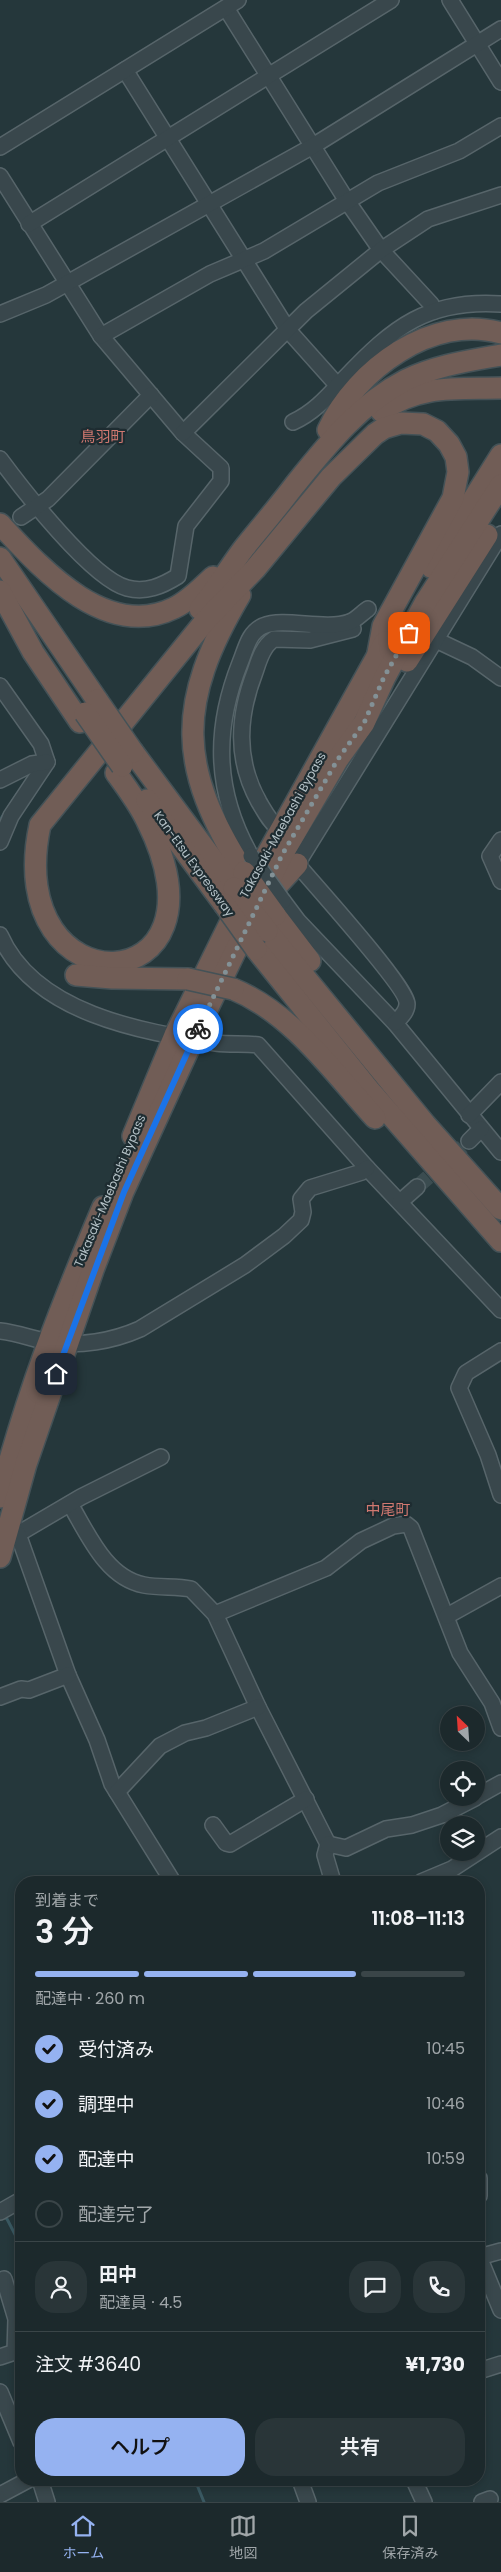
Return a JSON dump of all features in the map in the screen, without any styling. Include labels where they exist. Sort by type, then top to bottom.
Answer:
[{"type":"highway","points":[[313,462],[333,419],[353,393],[373,372],[400,351],[416,342],[447,332],[474,329],[501,333]]},
{"type":"highway","points":[[6,850],[19,839],[42,801],[204,604],[244,549],[313,462],[358,412],[388,390],[419,374],[452,363],[501,355]]},
{"type":"highway","points":[[331,477],[348,444],[358,430],[376,414],[395,402],[432,389],[501,388]]},
{"type":"highway","points":[[20,900],[23,865],[40,825],[206,620],[255,569],[331,477],[375,434],[384,428],[401,423],[429,426],[444,437],[456,457],[458,472],[453,498],[383,626],[378,653]]},
{"type":"highway","name":"Takasaki-Maebashi Bypass","points":[[0,1557],[12,1532],[26,1464],[78,1266],[280,829],[378,653],[501,455]]},
{"type":"highway","name":"Takasaki-Maebashi Bypass","points":[[185,1037],[247,926],[282,855],[338,759],[364,723],[384,677],[425,603],[501,485]]},
{"type":"highway","points":[[364,723],[494,534],[501,513]]},
{"type":"highway","points":[[0,524],[26,552],[83,598],[112,612],[140,616],[166,611],[181,604],[244,549]]},
{"type":"highway","name":"Kan-Etsu Expressway","points":[[0,558],[87,712]]},
{"type":"highway","points":[[255,569],[209,653],[194,708],[193,731],[197,774],[204,796],[238,880],[275,916],[380,1050],[425,1124],[501,1209]]},
{"type":"highway","name":"Kan-Etsu Expressway","points":[[0,591],[124,763],[238,880],[256,949],[370,1091],[501,1241]]},
{"type":"highway","points":[[15,929],[57,954],[79,963],[94,964],[112,961],[130,953],[146,939],[157,923],[164,895],[159,853],[124,763],[87,712]]},
{"type":"highway","points":[[247,926],[253,922],[278,883],[297,864]]},
{"type":"highway","points":[[15,929],[22,939],[49,964],[77,975],[188,979],[233,989],[259,1002],[295,1032],[501,1254]]},
{"type":"highway","name":"Takasaki-Maebashi Bypass","points":[[1,1490],[30,1396],[58,1343]]},
{"type":"street","points":[[29,224],[391,0]]},
{"type":"street","points":[[450,0],[501,82]]},
{"type":"street","points":[[0,147],[232,4],[268,76],[347,201],[381,250],[431,304],[434,311]]},
{"type":"street","points":[[0,314],[66,284],[313,146],[501,29]]},
{"type":"street","points":[[125,70],[288,330],[338,386]]},
{"type":"street","points":[[101,336],[210,274],[264,251],[391,177],[460,151],[501,126]]},
{"type":"street","points":[[0,176],[66,284],[101,336],[183,433],[221,468],[223,475],[221,480],[186,526],[178,576]]},
{"type":"street","points":[[183,433],[321,298],[381,250],[428,219],[501,195]]},
{"type":"street","points":[[293,422],[312,412],[388,335],[421,315],[434,311],[501,304]]},
{"type":"street","points":[[21,517],[38,507],[151,395]]},
{"type":"street","points":[[0,459],[38,507],[101,574],[117,585],[146,590],[178,576]]},
{"type":"street","points":[[395,1023],[406,1009],[408,1003],[404,993],[367,945],[297,864],[436,640],[494,534]]},
{"type":"street","points":[[178,576],[192,587]]},
{"type":"street","points":[[238,880],[230,815],[224,788],[222,745],[228,702],[245,630],[272,623],[305,626],[350,622],[368,609]]},
{"type":"street","points":[[280,829],[267,816],[252,788],[245,769],[241,743],[243,709],[258,663],[271,641],[278,638],[310,640],[348,632],[353,629],[350,622]]},
{"type":"street","points":[[436,640],[472,657],[501,678]]},
{"type":"street","points":[[0,686],[41,744],[47,762]]},
{"type":"street","points":[[228,702],[243,709]]},
{"type":"street","points":[[6,850],[11,816],[47,762]]},
{"type":"street","points":[[0,780],[32,764],[47,762]]},
{"type":"street","points":[[501,840],[490,856],[501,880]]},
{"type":"street","points":[[275,916],[298,921],[395,1023],[501,1152]]},
{"type":"street","points":[[15,929],[11,954],[34,980],[59,998],[120,1024],[185,1037],[236,1045],[258,1046],[368,1168],[501,1310]]},
{"type":"street","points":[[469,1115],[501,1082]]},
{"type":"street","points":[[469,1141],[481,1129]]},
{"type":"street","points":[[0,1331],[77,1345],[127,1334],[158,1319],[245,1265],[298,1223],[303,1212],[301,1199],[307,1190],[362,1172],[368,1168]]},
{"type":"street","points":[[400,1202],[417,1187]]},
{"type":"street","points":[[501,1351],[466,1372],[459,1388],[488,1455],[501,1496]]},
{"type":"street","points":[[161,1457],[12,1532],[116,1792],[127,1805],[169,1876]]},
{"type":"street","points":[[70,1504],[107,1562],[133,1582],[146,1586],[191,1589],[215,1614],[258,1708],[328,1844],[325,1855],[331,1876]]},
{"type":"street","points":[[215,1614],[326,1568],[354,1545],[402,1524],[411,1528],[460,1653],[492,1703],[501,1728]]},
{"type":"street","points":[[446,1616],[501,1586]]},
{"type":"street","points":[[0,1696],[21,1689],[30,1690],[68,1675]]},
{"type":"street","points":[[116,1792],[160,1746],[185,1733],[206,1728],[258,1708]]},
{"type":"street","points":[[485,1792],[501,1783]]},
{"type":"street","points":[[213,1825],[226,1843],[230,1844],[306,1799]]},
{"type":"street","points":[[328,1844],[346,1848],[386,1829],[412,1825],[442,1815],[459,1806]]},
{"type":"street","points":[[435,1876],[452,1869],[501,1838]]},
{"type":"street","points":[[0,2212],[15,2203]]},
{"type":"street","points":[[485,2255],[501,2251]]},
{"type":"street","points":[[485,2271],[501,2310]]},
{"type":"street","points":[[4,2279],[15,2316]]},
{"type":"street","points":[[0,2357],[15,2352]]},
{"type":"street","points":[[485,2369],[501,2364]]},
{"type":"street","points":[[0,2392],[15,2425]]},
{"type":"street","points":[[0,2495],[17,2486]]},
{"type":"street","points":[[42,2486],[47,2502]]},
{"type":"street","points":[[302,2486],[308,2502]]},
{"type":"street","points":[[417,2486],[424,2502]]},
{"type":"waterway","points":[[0,820],[17,794]]},
{"type":"waterway","points":[[3,2217],[7,2219],[15,2234]]},
{"type":"waterway","points":[[197,2486],[204,2502]]},
{"type":"tunnel","points":[[417,1187],[469,1141]]},
{"type":"way so far","points":[[198,1029],[282,855],[338,759],[364,723],[384,677],[409,633]]},
{"type":"district","name":"鳥羽町","points":[[103,437]]},
{"type":"district","name":"中尾町","points":[[388,1510]]},
{"type":"route","points":[[56,1374],[124,1192],[187,1057],[198,1029]]}]
